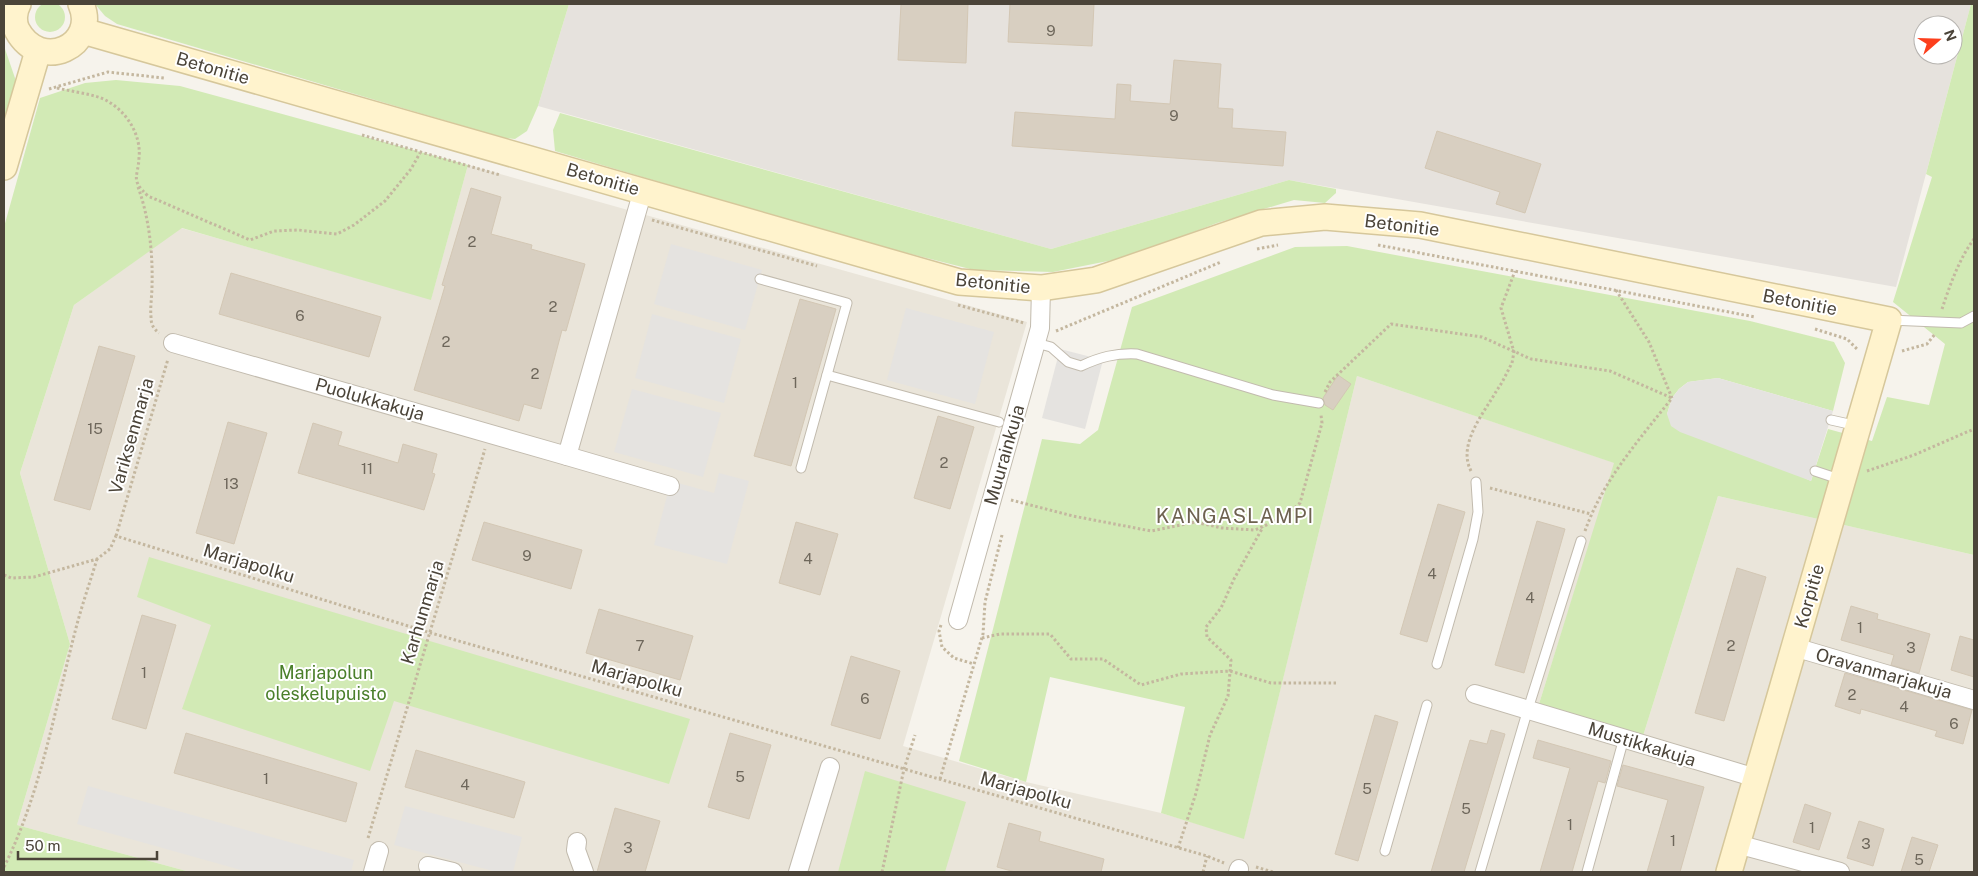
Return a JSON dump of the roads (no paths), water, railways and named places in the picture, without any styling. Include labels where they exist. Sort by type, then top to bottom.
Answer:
[{"type":"street","points":[[12,6],[15,26],[23,41],[38,51],[56,52],[72,45],[83,31],[85,12],[81,4]]},
{"type":"street","name":"Betonitie","points":[[83,31],[959,282],[1042,288],[1096,280],[1261,223],[1325,217],[1420,225],[1889,320]]},
{"type":"street","points":[[4,167],[38,51]]},
{"type":"street","points":[[567,456],[644,218],[643,190]]},
{"type":"street","name":"Muurainkuja","points":[[958,620],[1046,337],[1042,288]]},
{"type":"street","name":"Korpitie","points":[[1729,872],[1794,647],[1851,477],[1858,426],[1889,320]]},
{"type":"street","name":"Puolukkakuja","points":[[173,343],[670,486]]},
{"type":"street","name":"Oravanmarjakuja","points":[[1794,647],[1974,700]]},
{"type":"street","name":"Mustikkakuja","points":[[1475,694],[1756,778]]},
{"type":"street","points":[[798,872],[830,766]]},
{"type":"street","points":[[576,842],[576,850],[584,872]]},
{"type":"street","points":[[1737,844],[1840,872]]},
{"type":"street","points":[[373,872],[379,852]]},
{"type":"street","points":[[428,866],[453,872]]},
{"type":"lane","points":[[760,279],[848,303],[801,468]]},
{"type":"lane","points":[[1889,320],[1961,323],[1974,316]]},
{"type":"lane","points":[[1046,337],[1068,362],[1081,366],[1101,357],[1118,353],[1137,354],[1273,395],[1319,404]]},
{"type":"lane","points":[[827,375],[999,422]]},
{"type":"lane","points":[[1831,420],[1858,426]]},
{"type":"lane","points":[[1815,472],[1851,477]]},
{"type":"lane","points":[[1437,664],[1473,539],[1478,512],[1477,484]]},
{"type":"lane","points":[[1480,872],[1528,709],[1581,541]]},
{"type":"lane","points":[[1385,851],[1426,705]]},
{"type":"lane","points":[[1587,872],[1624,738]]},
{"type":"district","name":"KANGASLAMPI","points":[[1235,516]]},
{"type":"park label","name":"Marjapolun oleskelupuisto","points":[[326,682]]}]
